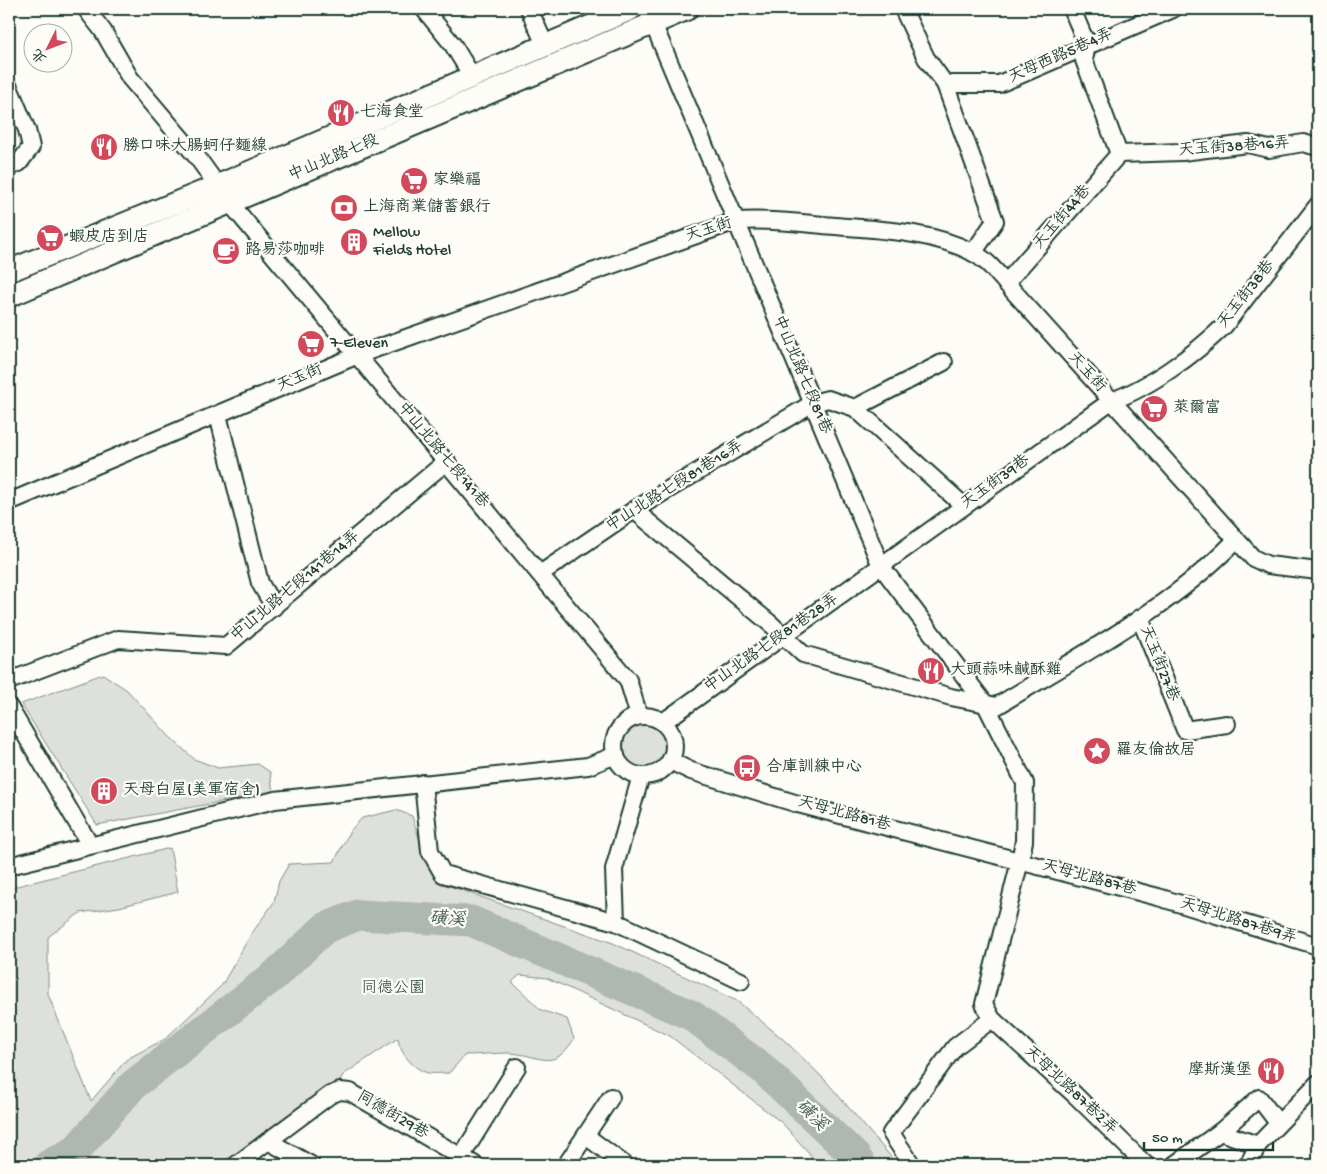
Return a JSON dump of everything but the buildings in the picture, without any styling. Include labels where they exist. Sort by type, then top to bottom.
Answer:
[{"type":"main road","name":"中山北路七段","points":[[9,271],[216,186],[632,9]]},
{"type":"main road","name":"中山北路七段","points":[[9,296],[230,204],[650,16],[686,9]]},
{"type":"street","points":[[424,9],[453,46],[472,76]]},
{"type":"street","points":[[529,9],[545,45]]},
{"type":"street","points":[[903,9],[926,58],[945,84],[995,220],[973,253]]},
{"type":"street","points":[[1072,9],[1087,44],[1084,60],[1120,154]]},
{"type":"street","name":"天母西路5巷4弄","points":[[945,84],[999,84],[1087,44],[1172,9]]},
{"type":"street","name":"中山北路七段141巷","points":[[87,12],[103,31],[130,78],[197,157],[230,204],[358,354],[628,680],[639,716]]},
{"type":"street","name":"中山北路七段81巷","points":[[650,16],[882,566],[986,705],[1025,783],[1024,841],[984,1004],[992,1019]]},
{"type":"street","points":[[9,87],[28,130],[31,147],[19,163],[9,167]]},
{"type":"street","name":"天玉街38巷16弄","points":[[1120,154],[1182,152],[1248,144],[1269,149],[1303,143],[1318,147]]},
{"type":"street","name":"天玉街44巷","points":[[1006,283],[1120,154]]},
{"type":"street","name":"天玉街38巷","points":[[1111,401],[1136,392],[1212,338],[1224,326],[1318,204]]},
{"type":"street","name":"天玉街","points":[[9,502],[218,415],[358,354],[736,221],[762,220],[902,232],[944,241],[973,253],[987,262],[1253,558],[1268,565],[1318,571]]},
{"type":"street","points":[[855,408],[944,362]]},
{"type":"street","points":[[813,403],[828,399],[855,408],[964,506]]},
{"type":"street","name":"天玉街39巷","points":[[882,566],[1111,401]]},
{"type":"street","name":"中山北路七段81巷16弄","points":[[540,574],[634,510],[813,403]]},
{"type":"street","points":[[218,415],[260,583],[274,607]]},
{"type":"street","name":"中山北路七段141巷14弄","points":[[9,681],[118,639],[226,646],[447,461]]},
{"type":"street","points":[[634,510],[803,654],[986,705],[997,706],[1140,618]]},
{"type":"street","name":"天玉街27巷","points":[[1227,724],[1185,730],[1140,618],[1216,560],[1235,540]]},
{"type":"street","name":"中山北路七段81巷28弄","points":[[663,722],[882,566]]},
{"type":"street","points":[[9,707],[90,845]]},
{"type":"street","points":[[639,716],[647,716],[663,722],[669,729],[674,745],[670,761],[658,773],[641,776],[625,769],[616,756],[615,738],[618,730],[624,724],[639,716]]},
{"type":"street","points":[[9,866],[275,800],[588,766],[616,756]]},
{"type":"street","name":"天母北路81巷","points":[[670,761],[691,771],[798,804],[1020,861]]},
{"type":"street","points":[[616,922],[614,869],[641,776]]},
{"type":"street","points":[[423,783],[430,851],[443,874],[616,922],[741,981]]},
{"type":"street","name":"天母北路87巷","points":[[1020,861],[1158,897]]},
{"type":"street","name":"天母北路87巷9弄","points":[[1158,897],[1318,946]]},
{"type":"street","points":[[912,1165],[891,1133],[956,1047],[992,1019]]},
{"type":"street","name":"天母北路87巷2弄","points":[[992,1019],[1075,1094],[1146,1165]]},
{"type":"street","points":[[468,1161],[517,1067]]},
{"type":"street","points":[[1248,1165],[1258,1145],[1318,1083]]},
{"type":"street","name":"同德街29巷","points":[[236,1165],[330,1095],[340,1091],[350,1092],[468,1161]]},
{"type":"street","points":[[566,1165],[611,1097]]},
{"type":"street","points":[[1174,1165],[1220,1132],[1259,1098],[1278,1123]]},
{"type":"street","points":[[1220,1132],[1258,1145]]},
{"type":"street","points":[[586,1136],[625,1165]]},
{"type":"street","points":[[268,1141],[311,1165]]},
{"type":"green space","points":[[103,674],[127,690],[169,736],[194,759],[218,768],[258,764],[270,772],[273,792],[97,825],[21,704]]},
{"type":"green space","points":[[647,724],[659,730],[664,738],[664,754],[659,762],[651,767],[639,768],[627,762],[622,754],[621,742],[627,730],[635,725]]},
{"type":"green space","name":"同德公園","points":[[396,810],[412,816],[422,847],[441,883],[613,943],[737,1001],[783,1039],[825,1080],[898,1165],[815,1165],[809,1153],[782,1123],[670,1036],[547,978],[520,975],[512,982],[541,1010],[567,1019],[574,1039],[559,1056],[545,1060],[508,1053],[465,1055],[449,1073],[428,1073],[412,1064],[401,1049],[398,1038],[343,1075],[339,1083],[229,1165],[9,1165],[9,888],[170,848],[178,892],[119,907],[80,913],[48,937],[48,994],[91,1101],[127,1059],[165,1039],[222,985],[250,936],[274,902],[279,881],[289,864],[334,862],[350,831],[362,818]]},
{"type":"waterway","name":"磺溪","points":[[49,1165],[75,1151],[133,1085],[275,975],[325,928],[358,915],[471,921],[691,1015],[762,1068],[855,1156],[861,1165]]},
{"type":"place","name":"七海食堂","points":[[341,113]]},
{"type":"place","name":"勝口味大腸蚵仔麵線","points":[[104,147]]},
{"type":"place","name":"家樂福","points":[[414,181]]},
{"type":"place","name":"上海商業儲蓄銀行","points":[[344,208]]},
{"type":"place","name":"蝦皮店到店","points":[[50,238]]},
{"type":"place","name":"Mellow Fields Hotel","points":[[354,242]]},
{"type":"place","name":"路易莎咖啡","points":[[226,251]]},
{"type":"place","name":"7-Eleven","points":[[311,344]]},
{"type":"place","name":"萊爾富","points":[[1154,409]]},
{"type":"place","name":"大頭蒜味鹹酥雞","points":[[931,671]]},
{"type":"place","name":"羅友倫故居","points":[[1097,751]]},
{"type":"place","name":"合庫訓練中心","points":[[747,768]]},
{"type":"place","name":"天母白屋(美軍宿舍)","points":[[104,791]]},
{"type":"place","name":"摩斯漢堡","points":[[1271,1071]]}]
